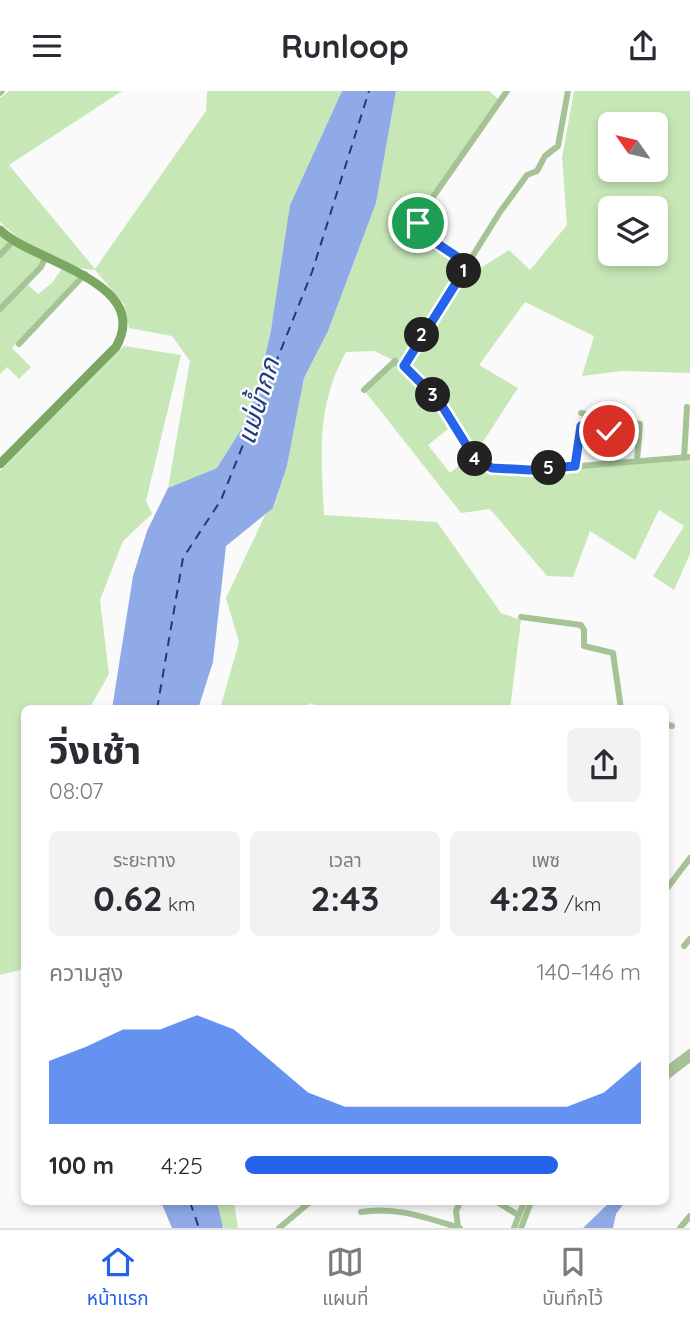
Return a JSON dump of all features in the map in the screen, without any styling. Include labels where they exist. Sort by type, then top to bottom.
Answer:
[{"type":"street","points":[[468,264],[418,231],[417,227],[433,197],[507,91]]},
{"type":"street","points":[[404,366],[527,176],[537,171],[545,156],[558,146],[568,91]]},
{"type":"street","points":[[0,230],[13,241],[85,274],[106,293],[124,316],[124,333],[116,347],[0,464]]},
{"type":"street","points":[[0,255],[13,241]]},
{"type":"street","points":[[0,309],[41,267],[46,256]]},
{"type":"street","points":[[19,344],[85,274]]},
{"type":"street","points":[[364,390],[395,361],[404,366],[439,401],[475,459],[492,468],[530,470],[687,457],[687,407]]},
{"type":"street","points":[[580,413],[640,424],[637,461]]},
{"type":"street","points":[[575,466],[580,428],[584,426],[617,434],[614,463]]},
{"type":"street","points":[[521,617],[581,625],[584,630],[584,646],[614,654],[620,705]]},
{"type":"street","points":[[669,886],[690,858]]},
{"type":"street","points":[[684,946],[690,939]]},
{"type":"street","points":[[669,1068],[690,1052]]},
{"type":"street","points":[[669,1076],[690,1059]]},
{"type":"street","points":[[279,1228],[306,1205]]},
{"type":"street","points":[[361,1212],[380,1209],[459,1228],[456,1211],[459,1205]]},
{"type":"street","points":[[502,1205],[518,1215]]},
{"type":"street","points":[[513,1228],[523,1205]]},
{"type":"street","points":[[521,1228],[530,1205]]},
{"type":"street","points":[[680,1228],[690,1216]]},
{"type":"green space","points":[[9,91],[122,91],[9,165],[95,269],[206,111],[207,91],[342,91],[290,205],[278,297],[258,388],[242,428],[217,468],[168,488],[190,361],[172,336],[129,328],[124,304],[95,270],[70,265],[44,254],[0,222],[0,98]]},
{"type":"green space","points":[[396,91],[489,91],[501,101],[414,228],[479,269],[509,250],[530,270],[567,225],[562,158],[574,91],[690,91],[690,373],[622,371],[582,376],[594,336],[525,302],[479,365],[518,388],[473,457],[492,468],[509,469],[690,457],[690,554],[674,590],[653,576],[684,526],[659,510],[635,560],[590,531],[573,577],[547,576],[490,509],[461,513],[364,390],[395,361],[374,351],[346,352],[336,372],[325,411],[322,451],[324,515],[437,522],[501,613],[521,620],[510,705],[221,705],[239,642],[226,598],[266,513],[274,507],[287,466],[304,378],[328,331],[376,203]],"holes":[[[453,425],[472,455],[450,473],[428,445]]]},
{"type":"green space","points":[[0,230],[46,256],[27,284],[38,294],[52,283],[63,267],[80,275],[12,348],[31,367],[19,379],[7,367],[0,374]]},
{"type":"green space","points":[[124,346],[181,355],[146,501],[152,514],[123,541],[100,600],[109,674],[91,705],[21,705],[21,970],[0,975],[0,471]]},
{"type":"green space","points":[[216,1205],[234,1205],[238,1228],[225,1228],[219,1223]]},
{"type":"water","name":"แม่น้ำกก","points":[[342,91],[396,91],[376,203],[328,331],[304,378],[287,466],[273,508],[226,546],[213,662],[199,705],[113,705],[133,576],[147,531],[168,488],[217,468],[242,428],[258,388],[271,330],[290,205]]},
{"type":"water","points":[[162,1205],[218,1205],[223,1228],[172,1228]]},
{"type":"water","points":[[607,1205],[623,1205],[616,1214],[613,1228],[583,1228]]},
{"type":"ferry route","points":[[158,705],[183,558],[221,500],[312,272],[369,91]]},
{"type":"ferry route","points":[[191,1205],[199,1228]]},
{"type":"route","points":[[418,223],[418,231],[468,264],[404,366],[439,401],[475,459],[492,468],[530,470],[575,466],[581,426],[609,431]]}]
